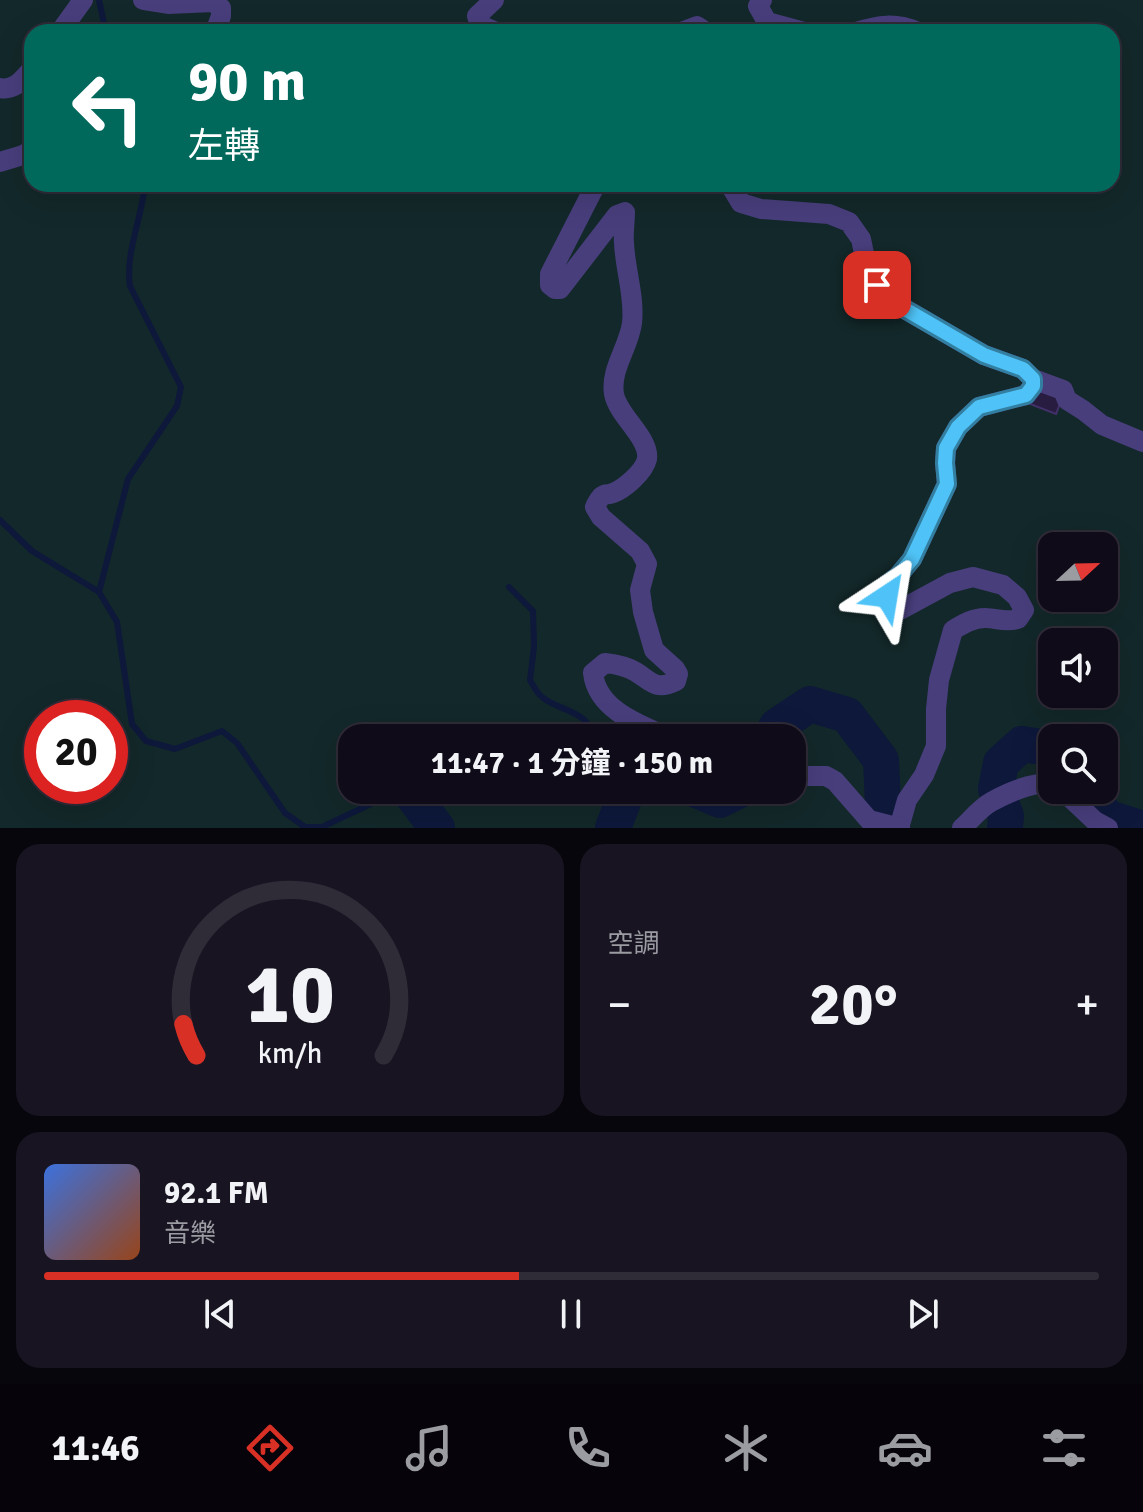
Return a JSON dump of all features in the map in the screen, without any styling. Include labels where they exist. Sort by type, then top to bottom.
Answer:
[{"type":"lane","points":[[66,24],[83,0]]},
{"type":"lane","points":[[143,0],[168,4],[213,2],[221,8],[218,24]]},
{"type":"lane","points":[[480,24],[477,16],[494,0]]},
{"type":"lane","points":[[762,0],[758,6],[767,22],[774,24]]},
{"type":"lane","points":[[0,88],[7,89],[24,78]]},
{"type":"lane","points":[[0,162],[24,154]]},
{"type":"lane","points":[[592,192],[550,274],[550,285],[560,289],[617,215],[625,212],[624,242],[632,323],[614,378],[614,394],[620,410],[640,437],[647,453],[646,463],[631,481],[599,499],[595,507],[601,517],[640,551],[647,564],[640,590],[643,612],[654,650],[678,674],[676,681],[666,686],[651,684],[620,665],[605,663],[593,673],[594,685],[605,699],[628,720],[637,724]]},
{"type":"lane","points":[[734,192],[741,203],[761,209],[829,214],[849,222],[861,239],[866,263],[877,285],[903,308],[984,355],[1023,369],[1033,379],[1063,390],[1067,400],[1102,425],[1143,442]]},
{"type":"lane","points":[[806,776],[826,776],[835,781],[869,820],[900,828],[907,800],[924,775],[936,746],[939,680],[953,630],[968,621],[984,617],[1007,622],[1018,619],[1024,610],[1017,597],[1003,585],[973,577],[950,583],[900,610],[892,605],[887,596],[888,584],[912,559],[947,484],[946,448],[958,427],[979,407],[1026,395],[1033,386],[1033,379]]},
{"type":"lane","points":[[962,828],[989,803],[1038,784]]},
{"type":"lane","points":[[1077,804],[1095,821],[1108,828]]},
{"type":"green space","points":[[0,0],[1143,0],[1143,828],[0,828]]},
{"type":"building","points":[[1038,383],[1064,393],[1056,414],[1030,404]]},
{"type":"waterway","points":[[99,0],[104,24]]},
{"type":"waterway","points":[[99,592],[128,479],[177,406],[181,387],[130,286],[130,261],[144,192]]},
{"type":"waterway","points":[[0,520],[32,551],[99,592],[117,622],[132,724],[146,741],[175,749],[222,731],[237,743],[285,813],[305,827],[322,827],[371,804]]},
{"type":"waterway","points":[[509,587],[533,611],[534,647],[530,680],[542,697],[587,724]]},
{"type":"waterway","points":[[780,724],[810,704],[847,715],[881,760],[884,828]]},
{"type":"waterway","points":[[1005,828],[1006,816],[996,789],[1001,763],[1022,744],[1038,746]]},
{"type":"waterway","points":[[419,804],[437,828]]},
{"type":"waterway","points":[[613,828],[622,804]]},
{"type":"waterway","points":[[1096,804],[1108,818],[1140,828]]},
{"type":"route","points":[[877,285],[903,308],[984,355],[1023,369],[1033,379],[1033,386],[1026,395],[979,407],[958,427],[946,448],[947,484],[912,559],[888,584],[887,596]]}]
